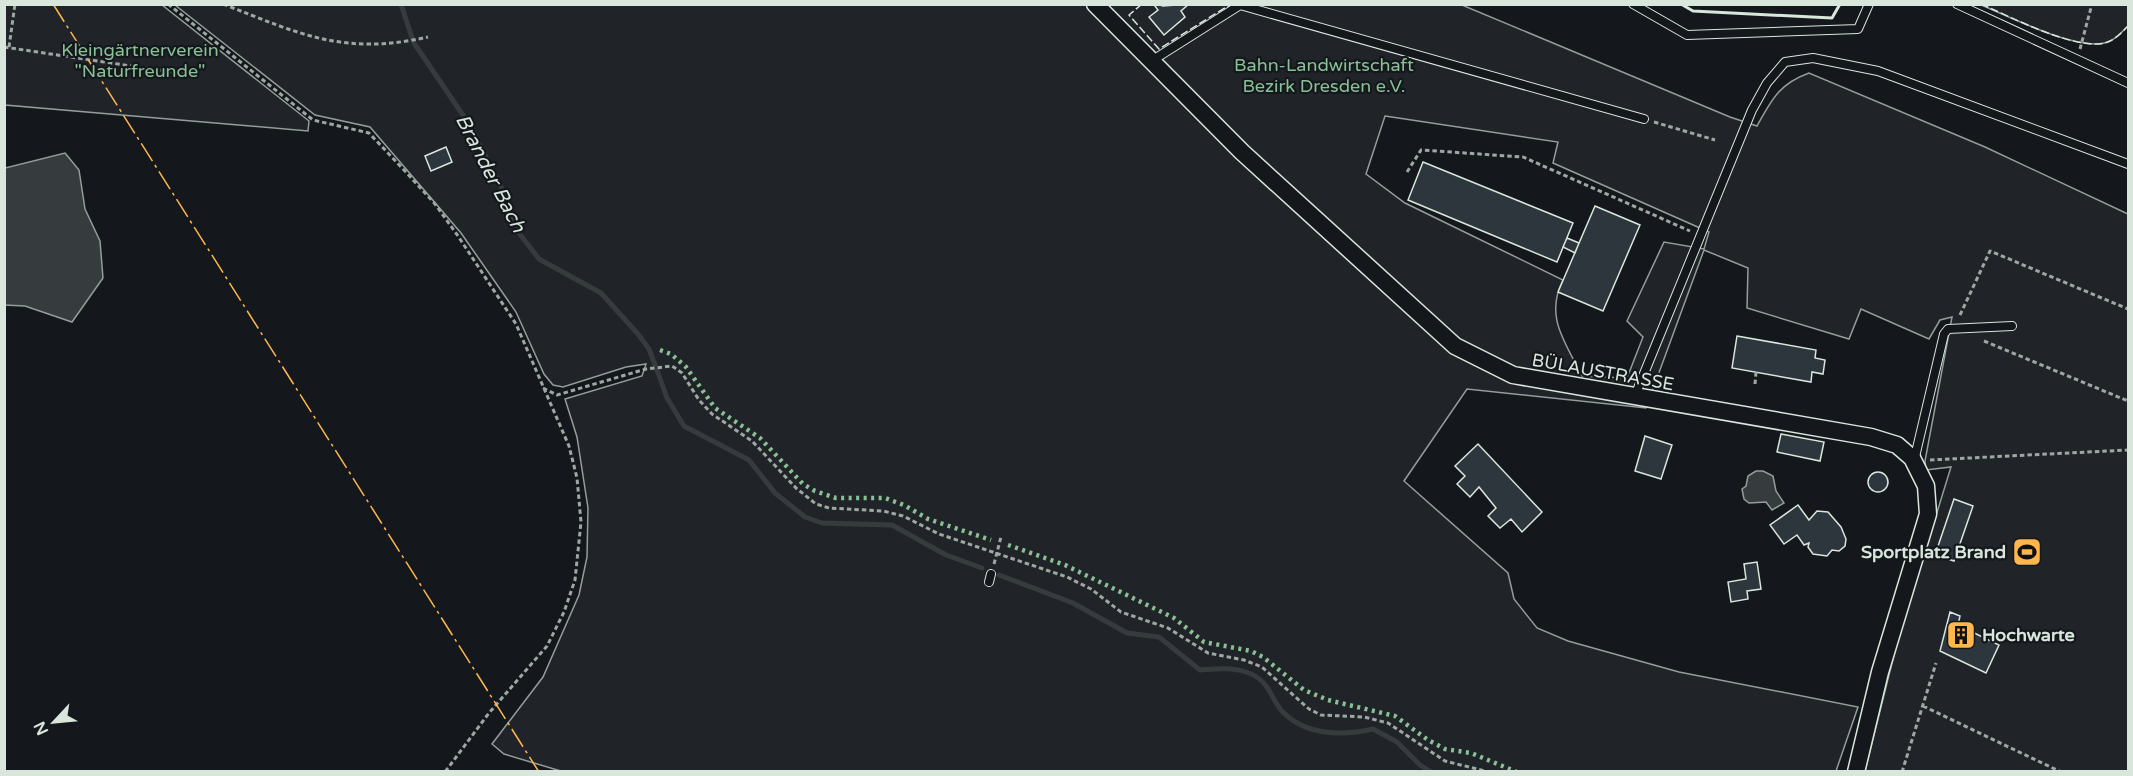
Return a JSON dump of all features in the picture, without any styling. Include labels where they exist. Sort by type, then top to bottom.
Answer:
[{"type":"street","name":"BÜLAUSTRASSE","points":[[1095,4],[1242,152],[1455,346],[1513,375],[1634,398],[1871,437],[1897,445],[1913,461],[1926,486],[1928,514],[1880,672],[1856,771]]},
{"type":"lane","points":[[1633,4],[1687,34],[1858,29],[1869,4]]},
{"type":"lane","points":[[1957,4],[2128,82]]},
{"type":"lane","points":[[1153,60],[1239,5],[1644,119]]},
{"type":"lane","points":[[1634,398],[1752,110],[1767,83],[1785,62],[1813,58],[1878,70],[2128,164]]},
{"type":"lane","points":[[1913,461],[1947,329],[2013,326]]},
{"type":"path","points":[[9,47],[15,4]]},
{"type":"path","points":[[168,4],[313,120],[369,132],[435,204],[458,236],[516,324],[557,415],[577,478],[581,522],[575,580],[564,612],[547,646],[489,713],[445,771]]},
{"type":"path","points":[[223,4],[310,38],[359,46],[404,42],[428,37]]},
{"type":"path","points":[[2075,59],[2083,42],[2092,4]]},
{"type":"path","points":[[4,47],[198,76]]},
{"type":"path","points":[[1644,119],[1716,140]]},
{"type":"path","points":[[1407,172],[1421,150],[1523,157],[1700,236]]},
{"type":"path","points":[[1953,329],[1990,251],[2128,309]]},
{"type":"path","points":[[1983,341],[2128,401]]},
{"type":"path","points":[[543,388],[557,395],[646,369],[672,366],[682,373],[699,400],[712,414],[752,441],[796,488],[816,504],[829,508],[884,511],[903,516],[939,534],[1067,577],[1091,589],[1121,612],[1168,628],[1208,653],[1244,660],[1262,667],[1310,709],[1322,715],[1364,717],[1388,723],[1445,761],[1489,771]]},
{"type":"path","points":[[1755,384],[1756,372]]},
{"type":"path","points":[[1913,461],[2128,450]]},
{"type":"path","points":[[994,564],[1001,537]]},
{"type":"path","points":[[1902,771],[1936,663]]},
{"type":"path","points":[[1923,706],[2061,771]]},
{"type":"green space","name":"Kleingärtnerverein \"Naturfreunde\"","points":[[4,5],[162,5],[309,121],[308,131],[5,105]]},
{"type":"green space","name":"Bahn-Landwirtschaft Bezirk Dresden e.V.","points":[[175,5],[1462,5],[1730,117],[1757,126],[1783,87],[1809,73],[1985,147],[2128,214],[2128,771],[1865,771],[1898,639],[1951,467],[1926,470],[1925,461],[1952,317],[1940,320],[1929,339],[1861,309],[1849,339],[1747,308],[1748,268],[1704,250],[1646,408],[1467,389],[1404,481],[1508,573],[1514,599],[1537,628],[1568,641],[1679,672],[1858,707],[1836,771],[564,772],[504,754],[492,744],[543,677],[579,595],[587,557],[588,508],[577,437],[565,399],[642,376],[646,364],[626,367],[563,387],[553,385],[544,374],[516,312],[461,233],[370,127],[315,115]],"holes":[[[1385,116],[1558,142],[1553,163],[1709,232],[1704,249],[1664,242],[1627,321],[1643,337],[1627,378],[1582,376],[1559,330],[1556,318],[1558,293],[1563,280],[1405,203],[1366,174]]]},
{"type":"green space","points":[[1981,5],[2128,5],[2128,26],[2110,41],[2098,44],[2082,43],[2027,25]]},
{"type":"shaded area","points":[[65,153],[79,170],[85,209],[100,241],[103,278],[72,322],[25,306],[4,305],[5,168]]},
{"type":"shaded area","points":[[1756,471],[1763,471],[1773,476],[1776,491],[1784,503],[1772,510],[1766,502],[1749,503],[1744,499],[1742,489],[1746,486],[1748,476]]},
{"type":"building","points":[[1157,4],[1163,6],[1189,4],[1181,11],[1185,17],[1164,35],[1149,17],[1158,10],[1155,6]]},
{"type":"building","points":[[446,147],[452,162],[431,171],[425,156]]},
{"type":"building","points":[[1423,162],[1573,223],[1557,262],[1408,200]]},
{"type":"building","points":[[1595,206],[1640,225],[1603,311],[1558,292]]},
{"type":"building","points":[[1567,238],[1579,243],[1575,253],[1563,247]]},
{"type":"building","points":[[1737,336],[1816,350],[1815,358],[1825,360],[1823,374],[1812,372],[1811,382],[1732,368]]},
{"type":"building","points":[[1781,434],[1824,442],[1820,461],[1777,452]]},
{"type":"building","points":[[1645,436],[1672,445],[1661,479],[1635,471]]},
{"type":"building","points":[[1478,444],[1542,512],[1522,532],[1511,519],[1500,528],[1488,516],[1496,508],[1479,487],[1470,497],[1457,484],[1465,476],[1455,466]]},
{"type":"building","points":[[1874,472],[1882,472],[1888,478],[1888,486],[1882,492],[1874,492],[1868,486],[1868,478]]},
{"type":"building","points":[[1954,499],[1973,506],[1954,561],[1935,555]]},
{"type":"building","points":[[1798,505],[1809,520],[1817,511],[1828,512],[1841,527],[1846,539],[1845,546],[1839,551],[1832,550],[1827,556],[1813,554],[1808,547],[1809,543],[1804,545],[1797,535],[1784,544],[1770,525]]},
{"type":"building","points":[[1757,562],[1761,589],[1747,591],[1748,599],[1731,602],[1728,582],[1746,579],[1744,564]]},
{"type":"building","name":"Hochwarte","points":[[1950,612],[1960,616],[1958,625],[1999,645],[1986,673],[1940,651]]},
{"type":"waterway","name":"Brander Bach","points":[[401,4],[412,38]]},
{"type":"waterway","name":"Brander Bach","points":[[414,43],[471,127],[506,197],[519,233],[539,259],[601,293],[638,334],[649,349],[655,365]]},
{"type":"waterway","name":"Brander Bach","points":[[657,370],[667,398],[684,426],[749,460],[775,493],[805,517],[822,523],[892,525],[946,555],[982,568]]},
{"type":"waterway","name":"Brander Bach","points":[[999,575],[1073,603],[1127,633],[1159,637],[1200,670],[1235,669],[1254,675],[1265,684],[1282,711],[1291,719],[1313,730],[1349,733],[1373,729],[1397,742],[1420,765],[1431,772]]},
{"type":"hedge","points":[[660,350],[671,354],[686,367],[715,408],[760,438],[803,484],[815,491],[836,498],[885,498],[904,505],[928,519],[991,540]]},
{"type":"hedge","points":[[1008,545],[1065,565],[1174,618],[1204,642],[1251,651],[1263,657],[1304,690],[1328,700],[1395,716],[1428,740],[1445,749],[1471,753],[1517,772]]},
{"type":"fence","points":[[1142,4],[1129,15],[1159,49],[1231,4]]},
{"type":"fence","points":[[1981,4],[2027,25],[2082,43],[2098,44],[2110,41],[2128,26]]},
{"type":"wall","points":[[1681,4],[1693,11],[1832,18],[1840,4]]},
{"type":"power","points":[[53,4],[539,772]]},
{"type":"place","name":"Sportplatz Brand","points":[[2027,552]]},
{"type":"place","name":"Hochwarte","points":[[1961,635]]}]
